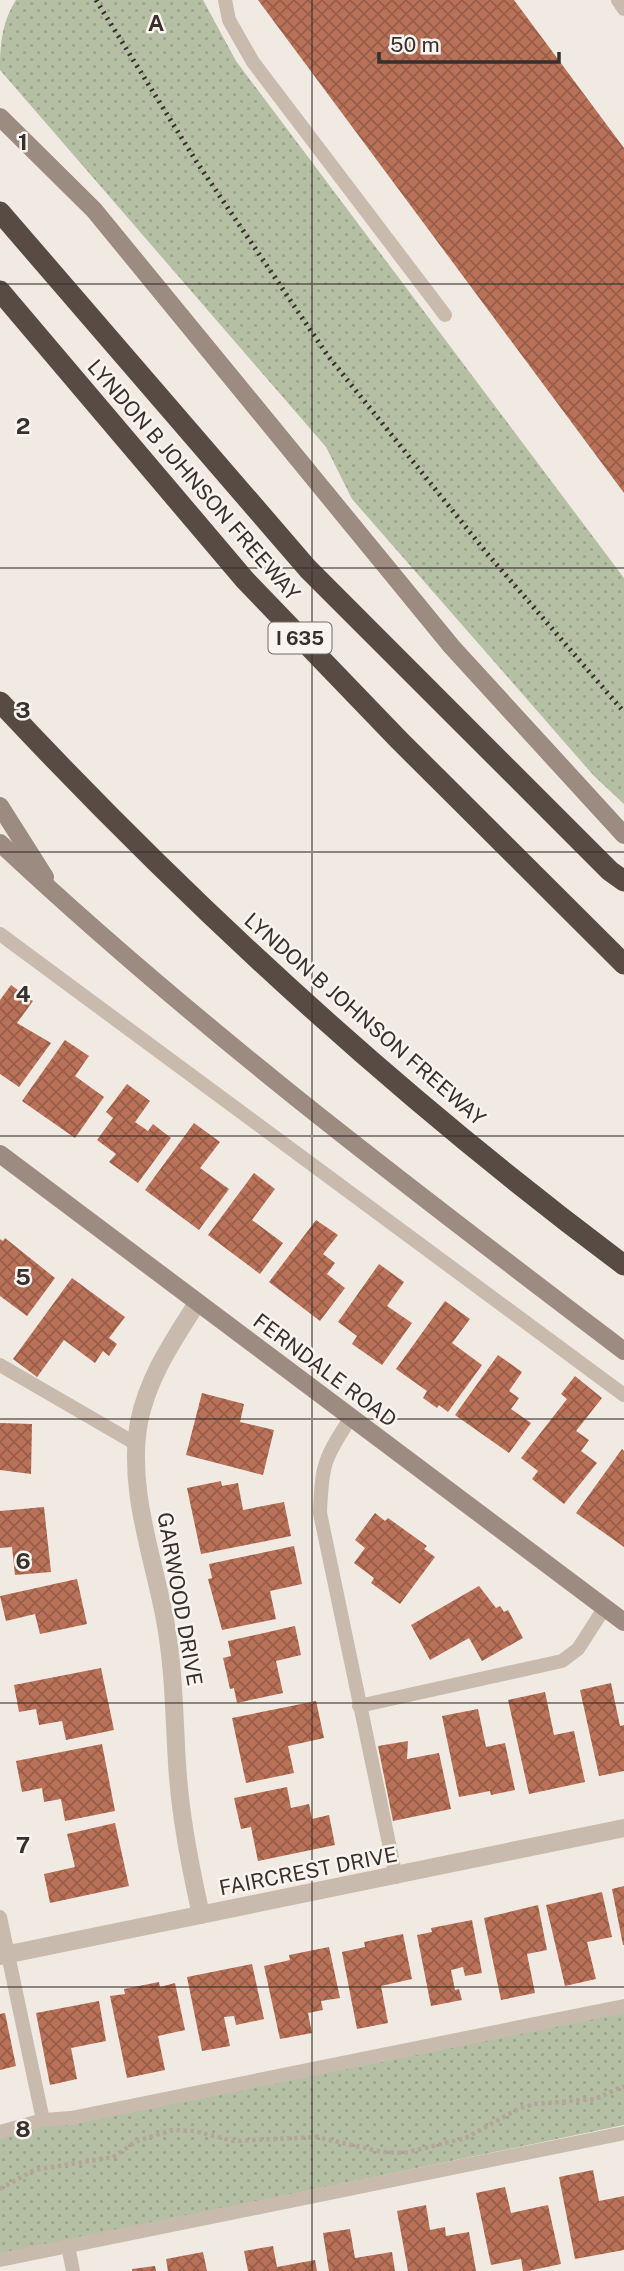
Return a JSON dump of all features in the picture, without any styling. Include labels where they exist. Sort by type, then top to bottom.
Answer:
[{"type":"highway","points":[[0,212],[308,569],[600,861],[624,881]]},
{"type":"highway","name":"LYNDON B JOHNSON FREEWAY","points":[[0,291],[245,580],[399,740],[624,964]]},
{"type":"highway","name":"LYNDON B JOHNSON FREEWAY","points":[[0,702],[93,802],[285,987],[535,1199],[624,1265]]},
{"type":"main road","points":[[0,117],[94,210],[452,647],[624,835]]},
{"type":"main road","points":[[0,806],[58,897]]},
{"type":"main road","points":[[0,843],[58,897],[271,1078],[624,1351]]},
{"type":"main road","name":"FERNDALE ROAD","points":[[0,1154],[624,1622]]},
{"type":"street","name":"GARWOOD DRIVE","points":[[197,1303],[157,1366],[139,1422],[136,1474],[148,1549],[165,1620],[174,1688],[183,1831],[201,1915]]},
{"type":"street","name":"FAIRCREST DRIVE","points":[[4,1955],[396,1877],[624,1828]]},
{"type":"lane","points":[[225,0],[229,20],[253,62],[445,315]]},
{"type":"lane","points":[[618,0],[624,9]]},
{"type":"lane","points":[[0,934],[624,1395]]},
{"type":"lane","points":[[0,1366],[138,1445]]},
{"type":"lane","points":[[351,1417],[325,1458],[321,1474],[320,1513],[396,1877]]},
{"type":"lane","points":[[359,1706],[562,1661],[578,1649],[605,1607]]},
{"type":"lane","points":[[0,1917],[4,1955],[43,2120]]},
{"type":"lane","points":[[0,2132],[43,2120],[71,2118],[624,2006]]},
{"type":"lane","points":[[0,2260],[624,2133]]},
{"type":"lane","points":[[68,2246],[73,2271]]},
{"type":"path","points":[[0,2189],[34,2170],[113,2157],[137,2141],[172,2130],[194,2130],[234,2141],[317,2137],[382,2152],[404,2153],[466,2138],[519,2109],[535,2104],[595,2099],[624,2086]]},
{"type":"green space","points":[[16,0],[203,0],[236,61],[624,578],[624,804],[594,776],[352,499],[326,447],[0,70],[3,34]]},
{"type":"green space","points":[[624,2003],[624,2125],[0,2255],[0,2129]]},
{"type":"building","points":[[258,0],[514,0],[624,148],[624,493]]},
{"type":"building","points":[[11,985],[33,1001],[17,1023],[51,1043],[19,1087],[0,1074],[0,1000]]},
{"type":"building","points":[[65,1040],[89,1056],[75,1076],[104,1097],[75,1138],[22,1101]]},
{"type":"building","points":[[127,1084],[150,1101],[135,1122],[148,1131],[153,1124],[171,1138],[138,1183],[109,1162],[116,1154],[97,1140],[113,1118],[106,1112]]},
{"type":"building","points":[[194,1123],[220,1142],[200,1168],[229,1189],[199,1230],[145,1190]]},
{"type":"building","points":[[254,1173],[275,1189],[252,1220],[283,1243],[260,1274],[208,1235]]},
{"type":"building","points":[[316,1220],[338,1235],[323,1254],[335,1263],[327,1274],[345,1288],[320,1321],[269,1282]]},
{"type":"building","points":[[5,1238],[55,1278],[27,1316],[0,1296],[0,1239],[3,1241]]},
{"type":"building","points":[[379,1264],[404,1282],[387,1306],[412,1323],[382,1365],[352,1344],[357,1336],[338,1322]]},
{"type":"building","points":[[72,1278],[125,1317],[109,1338],[117,1344],[109,1356],[103,1351],[95,1363],[64,1340],[37,1377],[13,1359]]},
{"type":"building","points":[[445,1301],[470,1319],[452,1343],[482,1365],[448,1412],[423,1398],[427,1391],[396,1369]]},
{"type":"building","points":[[498,1355],[522,1372],[509,1391],[519,1398],[511,1409],[531,1423],[509,1453],[455,1415]]},
{"type":"building","points":[[575,1376],[602,1398],[576,1431],[589,1440],[581,1451],[597,1463],[564,1504],[532,1479],[538,1471],[521,1458],[567,1399],[561,1394]]},
{"type":"building","points":[[202,1393],[244,1404],[240,1422],[274,1430],[263,1475],[186,1455]]},
{"type":"building","points":[[0,1423],[32,1424],[31,1474],[0,1470]]},
{"type":"building","points":[[622,1449],[624,1451],[624,1547],[576,1513]]},
{"type":"building","points":[[221,1481],[222,1486],[238,1483],[243,1510],[284,1502],[291,1536],[201,1554],[187,1488]]},
{"type":"building","points":[[44,1507],[51,1572],[15,1575],[12,1547],[0,1548],[0,1511]]},
{"type":"building","points":[[375,1513],[385,1521],[388,1518],[427,1546],[424,1549],[435,1557],[400,1604],[371,1583],[374,1578],[354,1563],[365,1548],[355,1540]]},
{"type":"building","points":[[294,1546],[302,1584],[270,1591],[276,1619],[222,1630],[208,1579],[212,1578],[209,1564]]},
{"type":"building","points":[[77,1579],[87,1624],[40,1634],[35,1614],[6,1621],[0,1596]]},
{"type":"building","points":[[479,1586],[496,1608],[500,1606],[504,1612],[508,1610],[523,1638],[482,1661],[469,1638],[430,1660],[411,1625]]},
{"type":"building","points":[[295,1626],[301,1655],[276,1661],[283,1693],[237,1703],[234,1688],[230,1689],[223,1658],[231,1656],[228,1641]]},
{"type":"building","points":[[101,1668],[114,1730],[66,1740],[62,1721],[39,1725],[36,1709],[19,1712],[14,1685]]},
{"type":"building","points":[[611,1683],[620,1726],[624,1725],[624,1771],[599,1776],[580,1690]]},
{"type":"building","points":[[545,1692],[554,1735],[574,1731],[585,1782],[529,1794],[508,1700]]},
{"type":"building","points":[[316,1701],[324,1738],[288,1746],[294,1773],[246,1783],[232,1718]]},
{"type":"building","points":[[478,1709],[486,1747],[505,1743],[515,1790],[491,1795],[490,1791],[459,1797],[442,1716]]},
{"type":"building","points":[[408,1741],[407,1759],[439,1753],[451,1809],[393,1821],[378,1746]]},
{"type":"building","points":[[102,1744],[115,1811],[65,1821],[61,1799],[44,1802],[42,1788],[22,1792],[16,1761]]},
{"type":"building","points":[[287,1787],[291,1808],[309,1804],[312,1819],[329,1815],[335,1845],[258,1861],[251,1827],[241,1829],[234,1798]]},
{"type":"building","points":[[115,1823],[129,1886],[50,1903],[44,1874],[75,1867],[67,1834]]},
{"type":"building","points":[[624,1886],[624,1945],[623,1945],[612,1889]]},
{"type":"building","points":[[602,1892],[612,1937],[587,1942],[596,1979],[565,1986],[546,1905]]},
{"type":"building","points":[[538,1905],[547,1950],[527,1954],[535,1993],[501,2000],[484,1918]]},
{"type":"building","points":[[472,1920],[482,1973],[465,1976],[463,1967],[451,1970],[455,1990],[459,1989],[462,2000],[431,2006],[417,1935],[432,1932],[431,1928]]},
{"type":"building","points":[[403,1934],[412,1979],[381,1986],[388,2023],[357,2029],[342,1952],[365,1947],[364,1942]]},
{"type":"building","points":[[329,1947],[340,1998],[321,2001],[323,2010],[308,2013],[312,2033],[280,2039],[264,1966],[290,1960],[289,1955]]},
{"type":"building","points":[[252,1964],[264,2019],[236,2025],[234,2016],[224,2017],[230,2046],[202,2051],[187,1977]]},
{"type":"building","points":[[159,1982],[160,1987],[175,1983],[185,2030],[158,2036],[165,2070],[127,2078],[110,1996],[125,1994],[124,1989]]},
{"type":"building","points":[[99,2001],[106,2041],[71,2048],[77,2079],[50,2085],[36,2013]]},
{"type":"building","points":[[5,2013],[16,2066],[0,2070],[0,2014]]},
{"type":"building","points":[[593,2170],[599,2201],[624,2196],[624,2250],[575,2259],[559,2177]]},
{"type":"building","points":[[505,2187],[511,2213],[548,2205],[561,2264],[528,2271],[523,2271],[521,2259],[491,2265],[476,2193]]},
{"type":"building","points":[[426,2205],[430,2230],[445,2227],[446,2236],[469,2232],[476,2271],[408,2271],[397,2211]]},
{"type":"building","points":[[350,2229],[355,2258],[392,2252],[395,2271],[329,2271],[323,2233]]},
{"type":"building","points":[[273,2246],[277,2267],[315,2260],[317,2271],[248,2271],[244,2251]]},
{"type":"building","points":[[203,2252],[207,2271],[168,2271],[166,2259]]},
{"type":"building","points":[[155,2266],[156,2271],[132,2271],[132,2269]]},
{"type":"railway","points":[[96,0],[196,161],[328,356],[485,551],[624,712]]}]
